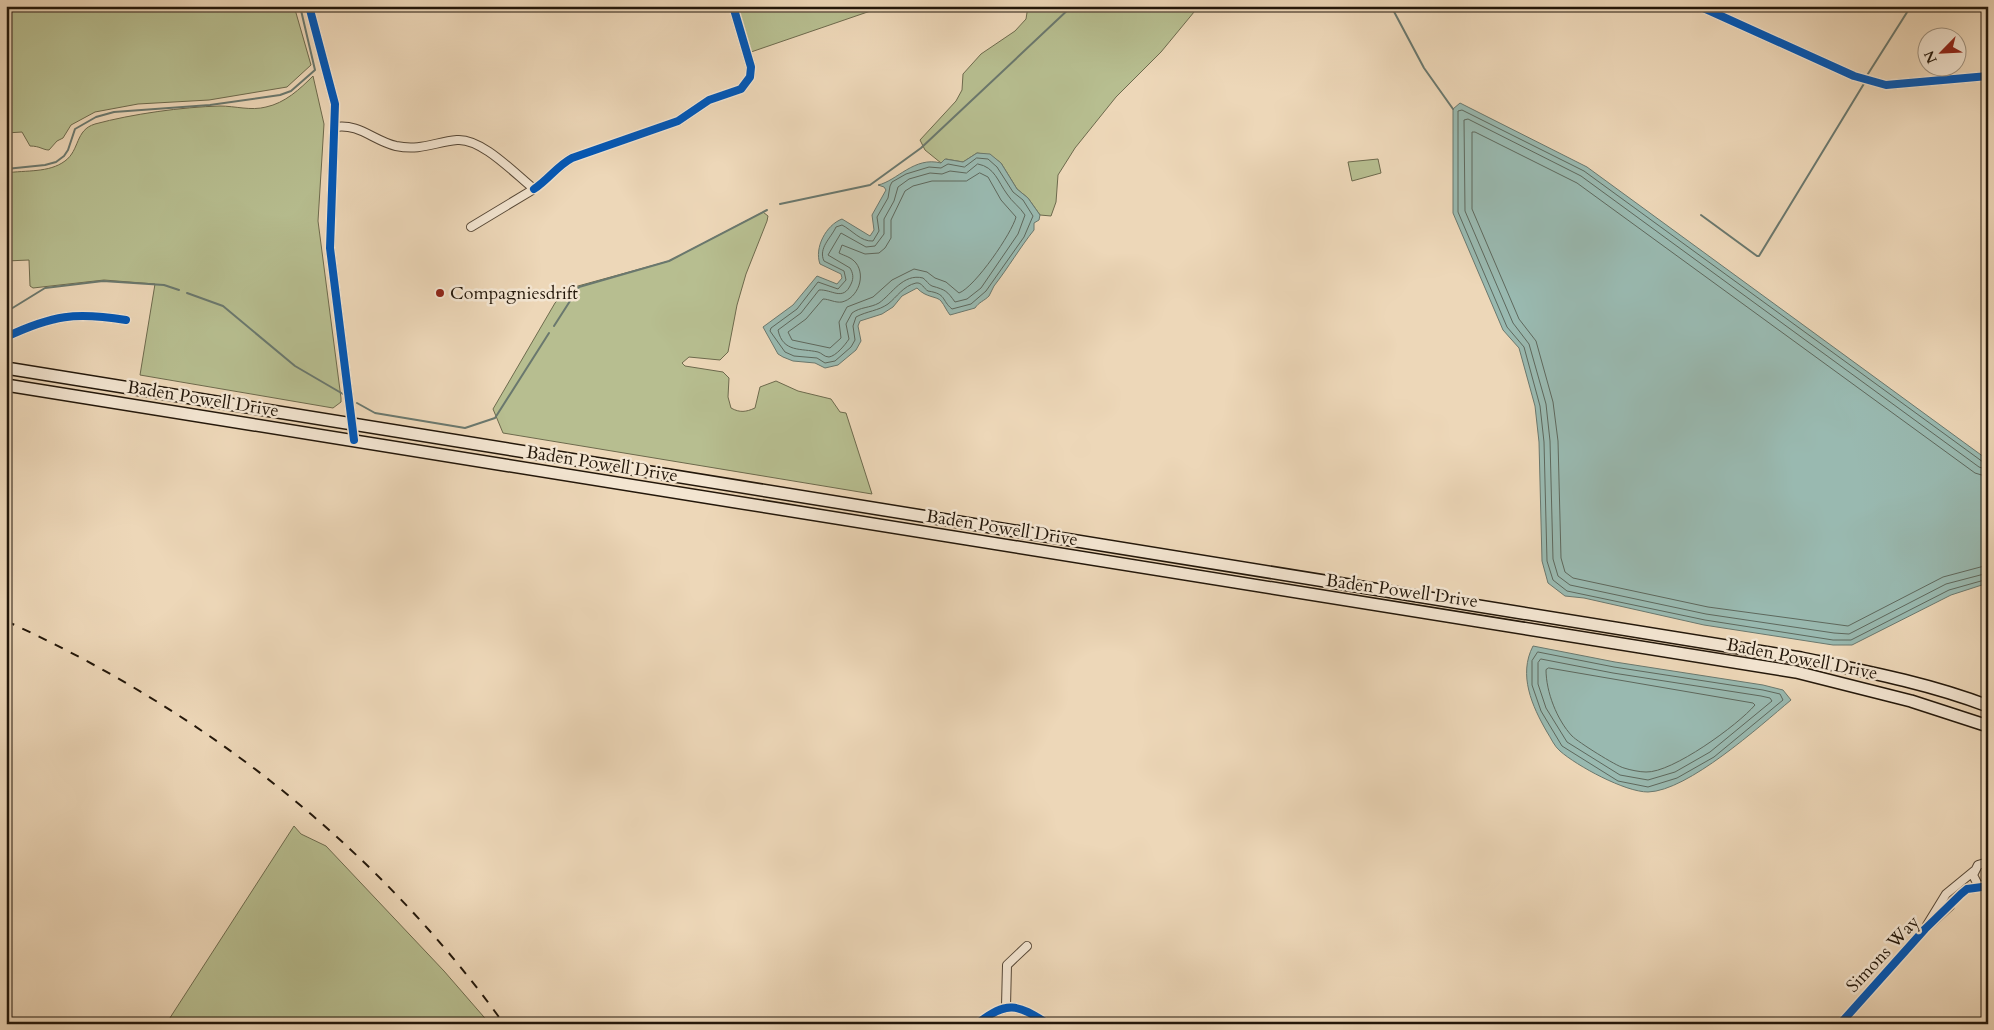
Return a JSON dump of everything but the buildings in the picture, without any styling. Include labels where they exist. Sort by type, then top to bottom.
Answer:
[{"type":"main road","name":"Baden Powell Drive","points":[[6,368],[1801,658],[1890,676],[1964,697],[1988,706]]},
{"type":"main road","name":"Baden Powell Drive","points":[[6,385],[1796,672],[1920,703],[1988,726]]},
{"type":"street","points":[[309,6],[333,96],[335,127],[330,248],[354,440]]},
{"type":"street","points":[[471,227],[546,181],[559,166],[572,158],[638,134],[678,122],[710,100],[741,89],[750,77],[751,67],[733,6]]},
{"type":"street","points":[[1699,6],[1854,76],[1877,83],[1894,85],[1988,76]]},
{"type":"street","points":[[335,127],[347,125],[401,147],[436,146],[465,140],[487,150],[534,189]]},
{"type":"street","points":[[6,337],[25,328],[63,316],[96,315],[126,320]]},
{"type":"street","name":"Simons Way","points":[[1925,929],[1939,901],[1951,888],[1974,871],[1978,865],[1987,861]]},
{"type":"street","points":[[1974,871],[1974,879],[1985,887]]},
{"type":"street","name":"Simons Way","points":[[1840,1024],[1925,929],[1952,903],[1967,889],[1985,887]]},
{"type":"street","points":[[1006,1006],[1007,965],[1027,946]]},
{"type":"street","points":[[977,1024],[990,1013],[1006,1006],[1027,1010],[1048,1024]]},
{"type":"green space","points":[[6,6],[294,6],[311,65],[287,87],[209,100],[138,104],[95,112],[71,125],[63,138],[47,150],[30,146],[22,132],[6,133]]},
{"type":"green space","points":[[735,6],[885,6],[751,52]]},
{"type":"green space","points":[[1028,6],[1199,6],[1161,52],[1116,97],[1075,148],[1058,175],[1056,202],[1051,216],[1040,215],[1028,198],[1017,189],[1001,163],[990,155],[977,153],[963,162],[946,159],[941,163],[925,150],[920,140],[956,101],[962,90],[963,74],[981,54],[1015,31],[1026,19]]},
{"type":"green space","points":[[313,76],[324,124],[318,221],[341,398],[341,402],[333,408],[140,375],[155,284],[104,280],[33,288],[30,286],[29,260],[6,261],[6,173],[52,168],[59,165],[70,156],[84,131],[95,124],[141,114],[190,108],[220,106],[266,107],[286,99]]},
{"type":"green space","points":[[1378,159],[1381,173],[1352,181],[1348,162]]},
{"type":"green space","points":[[763,212],[768,216],[767,221],[746,274],[737,305],[728,352],[720,360],[689,357],[682,363],[685,366],[723,372],[729,378],[728,397],[731,408],[737,411],[755,408],[760,387],[776,381],[798,391],[831,399],[840,412],[846,413],[872,494],[503,433],[493,409],[555,303],[567,289],[669,261]]},
{"type":"green space","points":[[294,826],[301,834],[326,846],[444,971],[490,1024],[166,1024]]},
{"type":"water","points":[[1460,103],[1587,167],[1988,460],[1988,583],[1951,595],[1852,645],[1833,645],[1704,625],[1584,598],[1565,596],[1548,583],[1542,561],[1539,442],[1535,406],[1519,348],[1503,330],[1453,213],[1453,109]]},
{"type":"water","points":[[977,153],[990,154],[1001,163],[1017,189],[1028,198],[1040,215],[1039,220],[1034,223],[1034,230],[994,286],[989,296],[975,308],[950,315],[939,299],[924,294],[917,288],[902,296],[893,307],[882,314],[860,321],[858,326],[861,341],[856,350],[838,365],[825,368],[815,363],[793,361],[778,354],[763,327],[793,305],[817,276],[837,284],[842,278],[841,274],[820,264],[820,244],[831,226],[842,219],[870,236],[874,230],[872,215],[886,190],[878,185],[922,163],[941,163],[945,159],[963,162]]},
{"type":"water","points":[[1533,646],[1615,662],[1763,685],[1783,690],[1791,700],[1723,755],[1683,781],[1664,789],[1648,792],[1638,791],[1589,771],[1556,747],[1536,712],[1529,690],[1527,668]]},
{"type":"waterway","points":[[6,169],[56,162],[68,150],[75,129],[96,117],[114,112],[210,105],[280,95],[291,91],[315,70],[300,6]]},
{"type":"waterway","points":[[780,204],[870,185],[921,148],[1072,6]]},
{"type":"waterway","points":[[1391,6],[1424,68],[1453,109]]},
{"type":"waterway","points":[[1866,77],[1911,6]]},
{"type":"waterway","points":[[1701,215],[1759,256],[1865,82]]},
{"type":"waterway","points":[[554,326],[579,287],[669,261],[767,210]]},
{"type":"waterway","points":[[6,312],[45,288],[103,281],[164,285],[179,290]]},
{"type":"waterway","points":[[187,293],[223,306],[295,366],[343,394]]},
{"type":"waterway","points":[[357,403],[375,413],[465,428],[495,418],[549,333]]},
{"type":"railway","points":[[6,621],[79,657],[149,697],[217,741],[282,790],[343,842],[400,899],[454,960],[504,1024]]},
{"type":"cycle path","points":[[309,6],[335,104],[330,248],[354,440]]},
{"type":"cycle path","points":[[534,189],[572,158],[678,121],[709,100],[741,89],[750,77],[751,67],[733,6]]},
{"type":"cycle path","points":[[1699,6],[1854,76],[1886,85],[1988,76]]},
{"type":"cycle path","points":[[6,337],[37,324],[64,317],[92,316],[126,320]]},
{"type":"cycle path","points":[[1840,1024],[1925,929],[1961,894],[1967,889],[1982,887]]},
{"type":"cycle path","points":[[977,1024],[987,1016],[1004,1008],[1020,1009],[1048,1024]]},
{"type":"place","name":"Compagniesdrift","points":[[440,293]]}]
